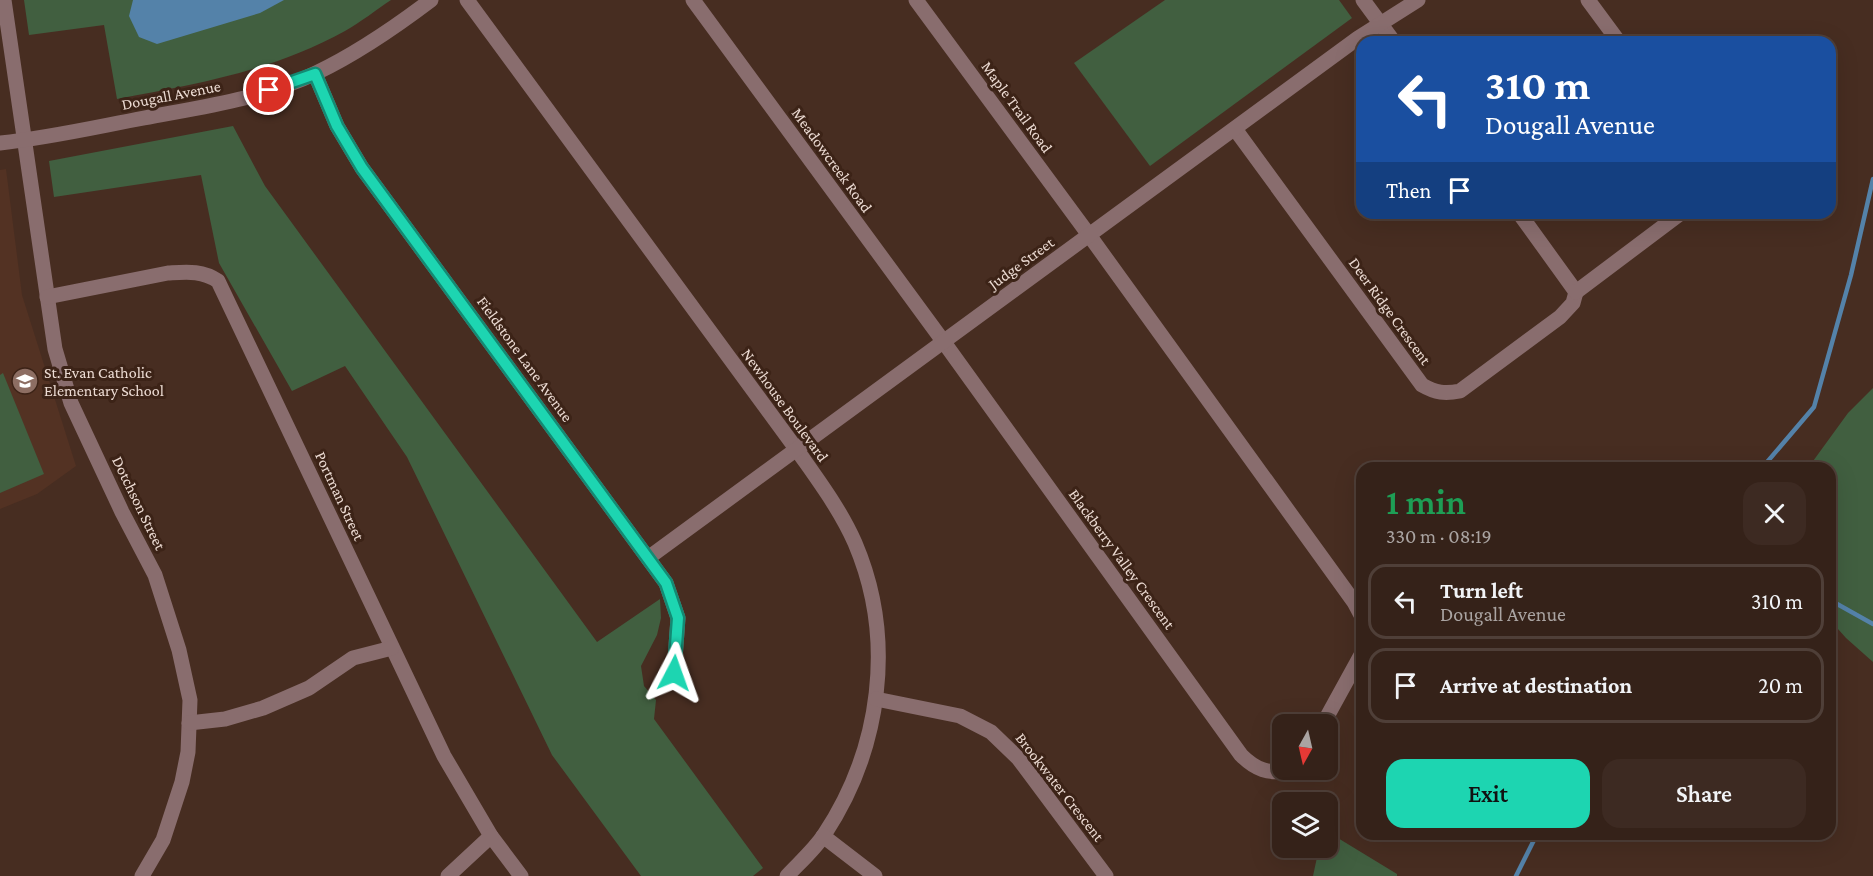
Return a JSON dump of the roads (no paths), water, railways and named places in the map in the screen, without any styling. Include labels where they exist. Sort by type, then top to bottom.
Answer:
[{"type":"street","name":"Dotchson Street","points":[[4,0],[55,349],[71,403],[122,512],[155,575],[179,650],[190,700],[188,752],[182,782],[163,840],[142,876]]},
{"type":"street","name":"Dougall Avenue","points":[[0,143],[226,103],[280,87],[315,74],[385,34],[431,0]]},
{"type":"street","name":"Newhouse Boulevard","points":[[466,0],[797,450],[841,513],[867,574],[878,634],[878,681],[869,734],[854,779],[823,836],[787,876]]},
{"type":"street","name":"Meadowcreek Road","points":[[693,0],[943,341]]},
{"type":"street","name":"Maple Trail Road","points":[[916,0],[1089,235]]},
{"type":"street","points":[[1363,0],[1390,36]]},
{"type":"street","name":"Judge Street","points":[[1363,36],[1418,0]]},
{"type":"street","points":[[1588,0],[1614,36]]},
{"type":"street","name":"Judge Street","points":[[648,558],[1356,41]]},
{"type":"street","name":"Fieldstone Lane Avenue","points":[[315,74],[337,126],[362,168],[666,583],[678,618],[674,673]]},
{"type":"street","name":"Deer Ridge Crescent","points":[[1234,129],[1422,385],[1433,392],[1446,394],[1460,391],[1560,316],[1573,303],[1576,292],[1673,219]]},
{"type":"street","points":[[1523,219],[1576,292]]},
{"type":"street","points":[[1089,235],[1356,606]]},
{"type":"street","name":"Portman Street","points":[[47,297],[168,273],[201,273],[218,281],[444,756],[491,836],[521,876]]},
{"type":"street","name":"Blackberry Valley Crescent","points":[[943,341],[1241,755],[1261,770],[1272,772]]},
{"type":"street","points":[[189,723],[225,719],[262,708],[309,688],[353,658],[392,648]]},
{"type":"street","points":[[1328,714],[1356,664]]},
{"type":"street","name":"Brookwater Crescent","points":[[876,699],[960,716],[991,732],[1018,758],[1106,876]]},
{"type":"street","points":[[448,876],[491,836]]},
{"type":"street","points":[[823,836],[875,876]]},
{"type":"water","points":[[133,0],[284,0],[260,13],[157,44],[139,37],[129,16]]},
{"type":"waterway","points":[[1767,462],[1814,407],[1851,275],[1873,179]]},
{"type":"waterway","points":[[1836,603],[1873,624]]},
{"type":"waterway","points":[[1516,876],[1534,840]]},
{"type":"place","name":"St. Evan Catholic Elementary School","points":[[25,381]]}]
